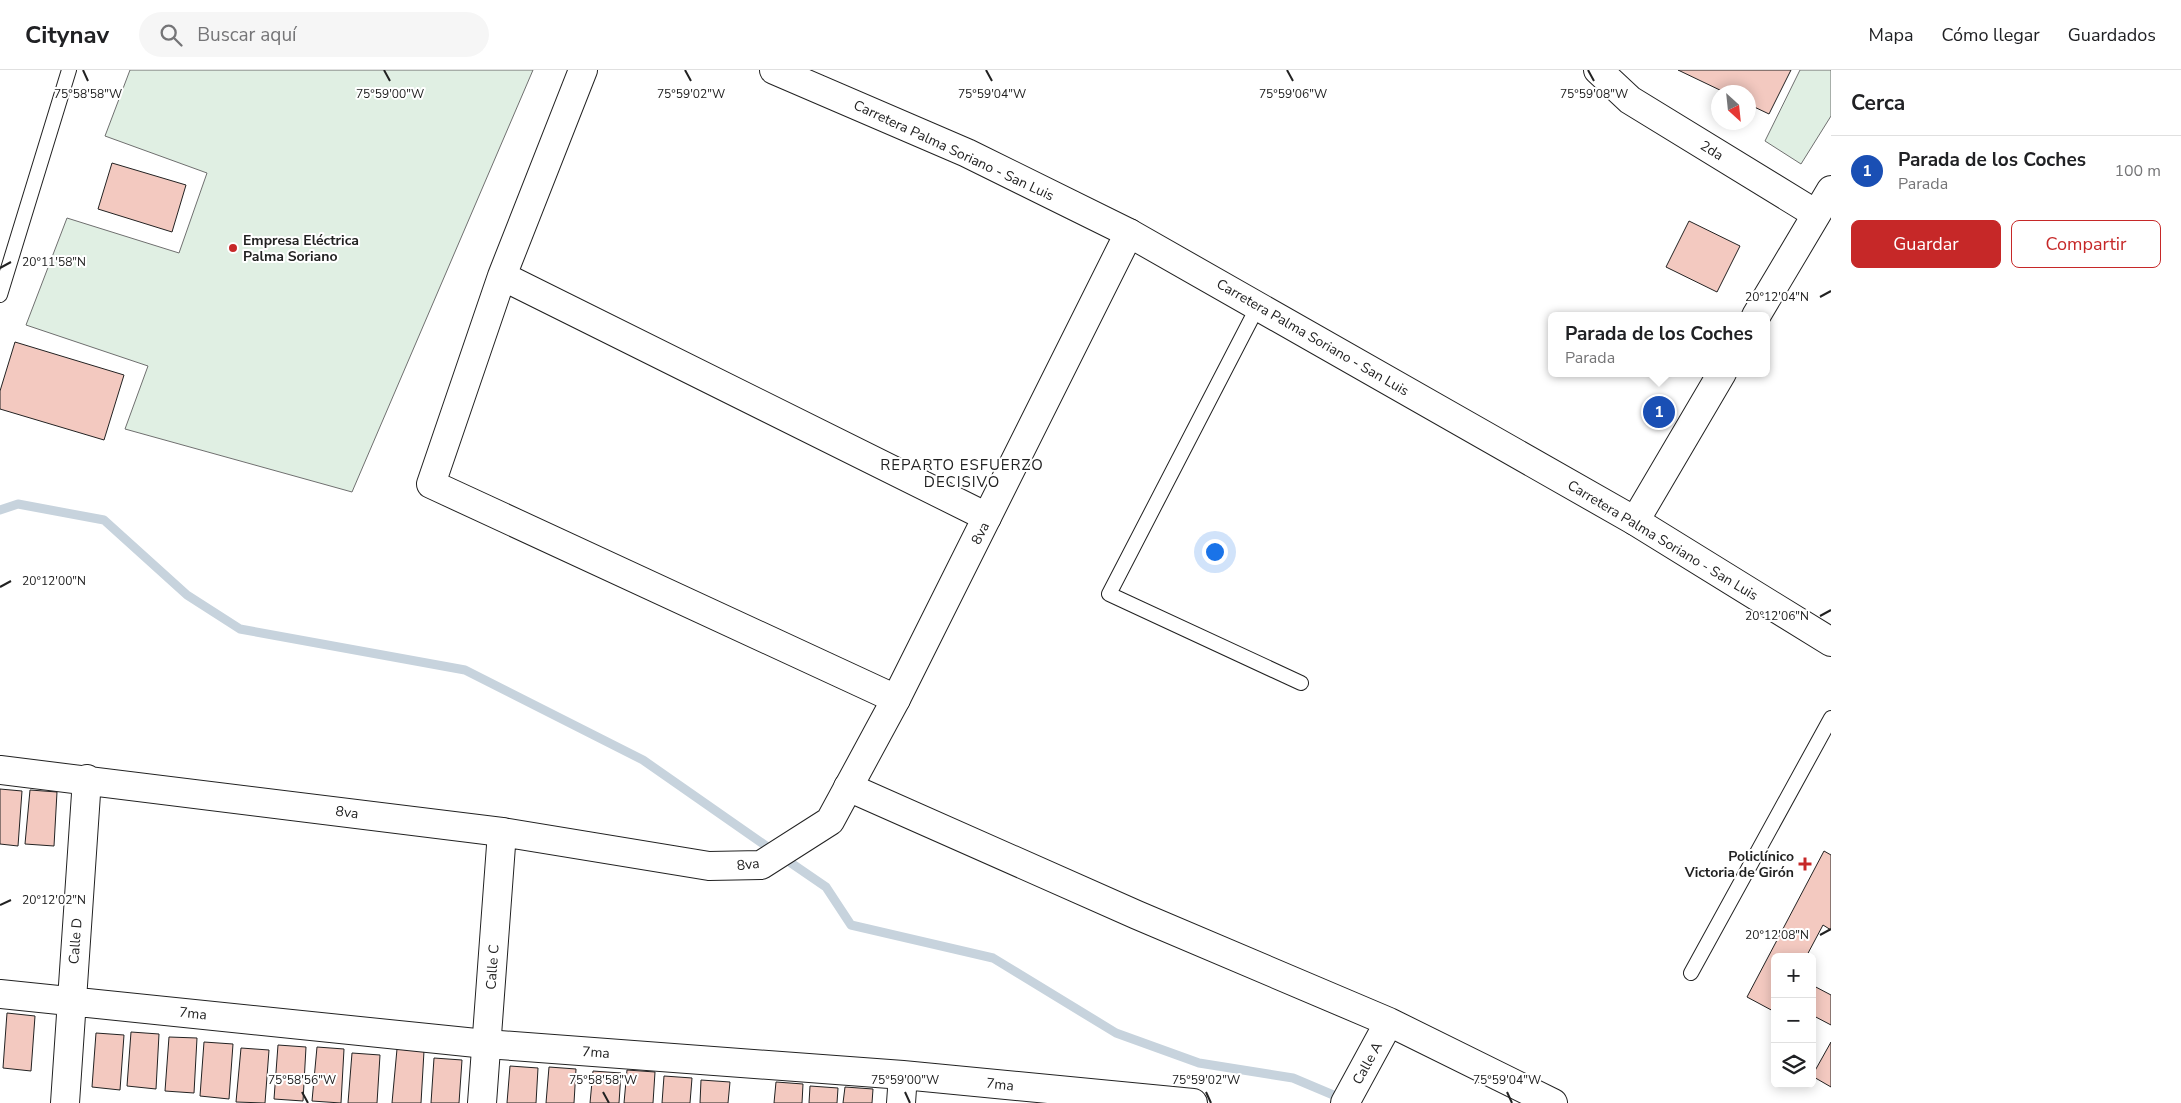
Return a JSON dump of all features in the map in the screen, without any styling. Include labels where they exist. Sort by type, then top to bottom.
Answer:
[{"type":"street","points":[[583,70],[502,276],[431,484],[896,699]]},
{"type":"street","name":"Carretera Palma Soriano - San Luis","points":[[774,70],[967,153],[1129,233],[1635,521],[1831,642]]},
{"type":"street","name":"2da","points":[[1598,70],[1630,100],[1824,219]]},
{"type":"street","points":[[1759,312],[1824,219],[1831,190]]},
{"type":"street","name":"8va","points":[[0,770],[87,779],[502,832],[709,866],[761,865],[830,821],[896,699],[1129,233]]},
{"type":"street","points":[[502,276],[987,518]]},
{"type":"street","points":[[1635,521],[1720,377]]},
{"type":"street","name":"Calle D","points":[[65,1103],[87,779]]},
{"type":"street","points":[[848,787],[1137,915],[1389,1022],[1553,1103]]},
{"type":"street","name":"Calle C","points":[[482,1103],[502,832]]},
{"type":"street","name":"7ma","points":[[0,994],[486,1044],[903,1075],[1193,1103]]},
{"type":"street","name":"Calle A","points":[[1349,1095],[1389,1022]]},
{"type":"street","points":[[901,1103],[903,1075]]},
{"type":"lane","points":[[0,295],[69,70]]},
{"type":"lane","points":[[1258,306],[1109,594],[1301,683]]},
{"type":"lane","points":[[1691,973],[1831,718]]},
{"type":"green space","name":"Empresa Eléctrica Palma Soriano","points":[[130,70],[533,70],[352,492],[125,429],[148,366],[26,325],[67,218],[179,253],[207,173],[105,136]]},
{"type":"green space","points":[[1800,70],[1831,70],[1831,116],[1801,164],[1765,141]]},
{"type":"building","points":[[1678,70],[1791,70],[1769,114],[1756,108],[1756,85],[1711,86]]},
{"type":"building","points":[[112,163],[186,185],[172,232],[98,209]]},
{"type":"building","points":[[1689,221],[1740,246],[1717,292],[1666,267]]},
{"type":"building","points":[[15,342],[124,375],[104,440],[0,409],[0,391]]},
{"type":"building","points":[[0,789],[22,791],[18,846],[0,844]]},
{"type":"building","points":[[30,790],[57,792],[54,846],[25,844]]},
{"type":"building","points":[[1824,851],[1831,855],[1831,930],[1823,925],[1808,953],[1771,953],[1771,1010],[1747,997]]},
{"type":"building","points":[[1816,987],[1831,995],[1831,1025],[1816,1017]]},
{"type":"building","points":[[7,1013],[35,1016],[31,1071],[3,1068]]},
{"type":"building","points":[[131,1032],[159,1034],[156,1089],[127,1086]]},
{"type":"building","points":[[96,1033],[124,1035],[120,1090],[92,1087]]},
{"type":"building","points":[[169,1037],[197,1038],[194,1093],[165,1091]]},
{"type":"building","points":[[204,1042],[233,1044],[229,1099],[200,1096]]},
{"type":"building","points":[[1831,1042],[1831,1087],[1816,1078],[1816,1069]]},
{"type":"building","points":[[278,1045],[306,1047],[303,1101],[274,1099]]},
{"type":"building","points":[[317,1047],[344,1049],[341,1103],[312,1101]]},
{"type":"building","points":[[241,1048],[269,1050],[265,1103],[236,1102]]},
{"type":"building","points":[[397,1049],[424,1051],[421,1103],[392,1103]]},
{"type":"building","points":[[352,1053],[380,1055],[377,1103],[348,1103]]},
{"type":"building","points":[[434,1058],[462,1060],[459,1103],[431,1103]]},
{"type":"building","points":[[510,1066],[538,1068],[536,1103],[507,1103]]},
{"type":"building","points":[[549,1067],[576,1069],[574,1103],[546,1103]]},
{"type":"building","points":[[627,1070],[655,1072],[653,1103],[624,1103]]},
{"type":"building","points":[[593,1071],[621,1073],[619,1103],[590,1103]]},
{"type":"building","points":[[664,1076],[692,1078],[690,1103],[662,1103]]},
{"type":"building","points":[[701,1080],[730,1082],[728,1103],[700,1103]]},
{"type":"building","points":[[776,1082],[803,1084],[802,1103],[774,1103]]},
{"type":"building","points":[[810,1086],[838,1088],[837,1103],[809,1103]]},
{"type":"building","points":[[845,1087],[873,1089],[872,1103],[843,1103]]},
{"type":"waterway","points":[[0,510],[18,504],[104,520],[187,595],[240,629],[465,670],[643,760],[769,848]]},
{"type":"waterway","points":[[791,863],[826,887],[851,925],[993,958],[1116,1033],[1199,1063],[1293,1078],[1345,1100]]},
{"type":"place","name":"Empresa Eléctrica Palma Soriano","points":[[233,248]]},
{"type":"place","name":"Parada de los Coches","points":[[1659,412]]},
{"type":"place","name":"Policlínico Victoria de Girón","points":[[1805,864]]},
{"type":"district","name":"REPARTO ESFUERZO DECISIVO","points":[[962,474]]}]
